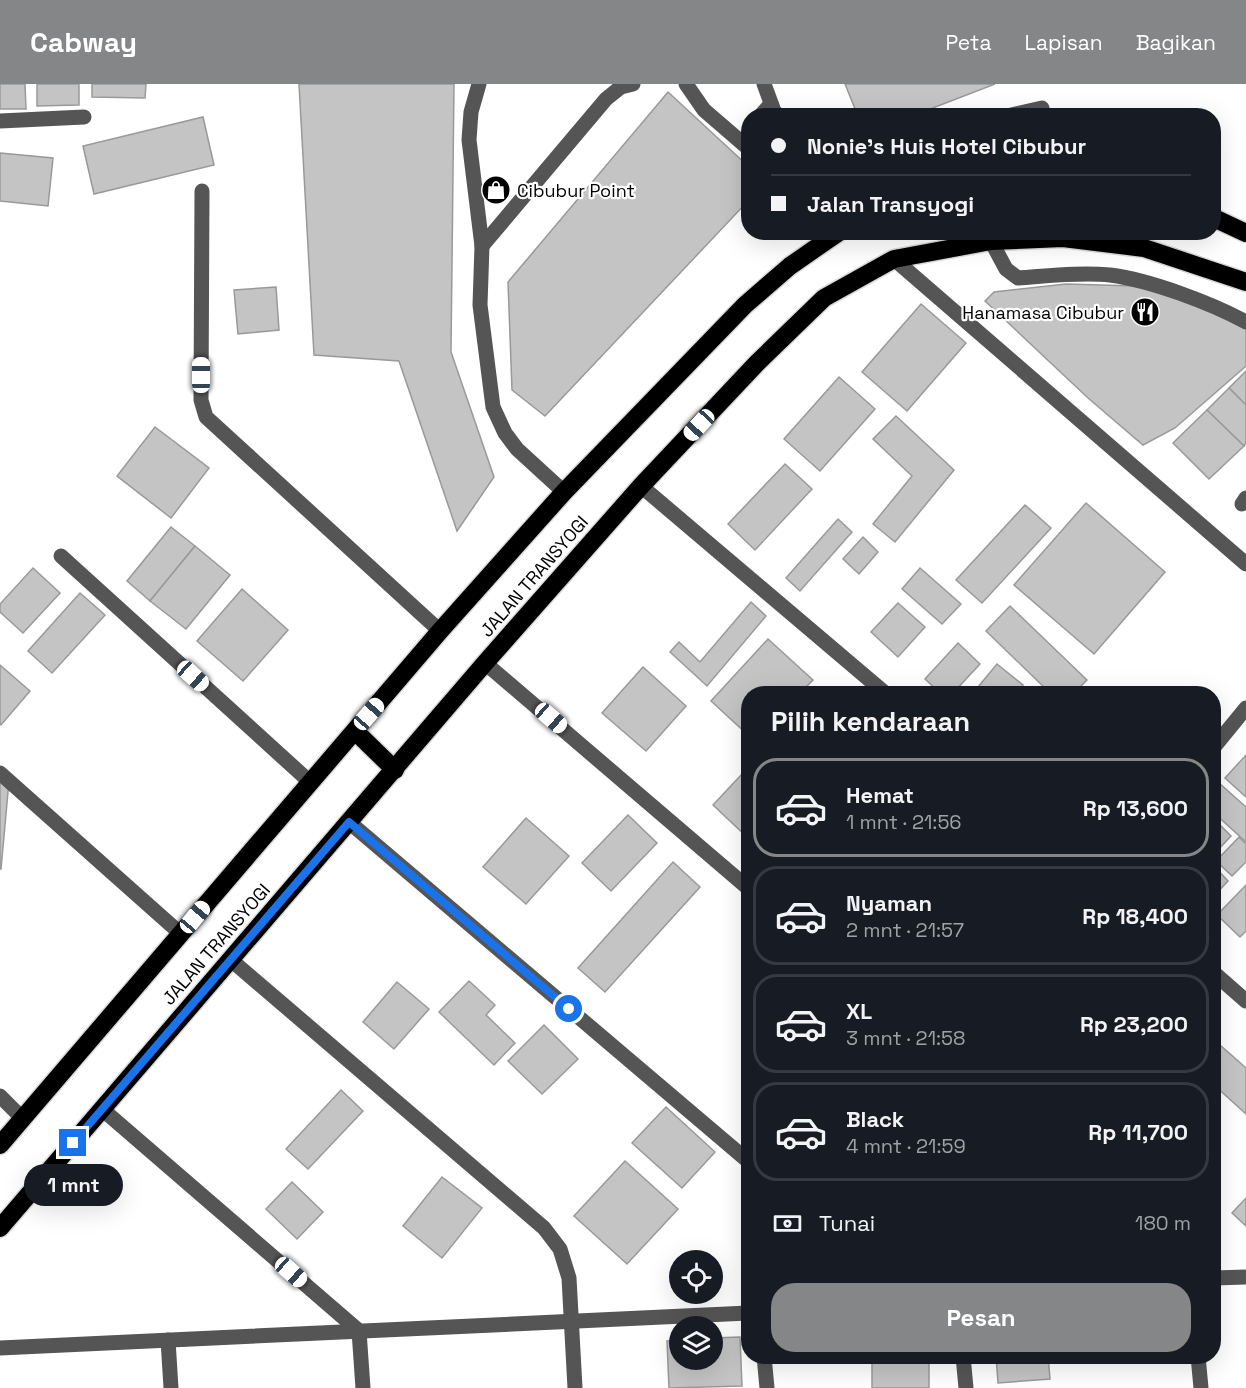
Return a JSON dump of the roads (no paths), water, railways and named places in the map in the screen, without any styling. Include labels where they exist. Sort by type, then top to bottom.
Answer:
[{"type":"highway","points":[[1221,221],[1246,233]]},
{"type":"highway","name":"JALAN TRANSYOGI","points":[[0,1145],[440,631],[564,492],[745,305],[825,240]]},
{"type":"highway","name":"JALAN TRANSYOGI","points":[[0,1227],[485,663],[641,486],[757,363],[825,297],[894,259],[991,241],[1015,240]]},
{"type":"highway","name":"JALAN TRANSYOGI","points":[[1080,240],[1144,248],[1246,282]]},
{"type":"highway","points":[[355,731],[395,770]]},
{"type":"street","points":[[479,84],[471,112],[469,140],[482,246],[480,305],[493,407],[505,433],[532,463],[564,492]]},
{"type":"street","points":[[686,84],[704,110],[741,141]]},
{"type":"street","points":[[764,84],[774,108]]},
{"type":"street","points":[[482,246],[606,99],[625,85]]},
{"type":"street","points":[[0,121],[84,117]]},
{"type":"street","points":[[202,191],[201,400],[206,417],[440,631]]},
{"type":"street","points":[[991,241],[1006,269],[1018,278],[1111,276],[1172,291],[1246,322]]},
{"type":"street","points":[[894,259],[1246,564]]},
{"type":"street","points":[[641,486],[877,686]]},
{"type":"street","points":[[61,556],[310,782]]},
{"type":"street","points":[[485,663],[741,882]]},
{"type":"street","points":[[1221,738],[1246,708]]},
{"type":"street","points":[[0,773],[180,934]]},
{"type":"street","points":[[349,822],[741,1155]]},
{"type":"street","points":[[230,959],[544,1228],[560,1249],[569,1278],[575,1388]]},
{"type":"street","points":[[1221,979],[1246,1000]]},
{"type":"street","points":[[0,1096],[23,1119]]},
{"type":"street","points":[[102,1109],[359,1331],[363,1388]]},
{"type":"street","points":[[1221,1278],[1246,1277]]},
{"type":"street","points":[[0,1348],[741,1313]]},
{"type":"street","points":[[168,1340],[171,1388]]},
{"type":"street","points":[[765,1364],[767,1388]]},
{"type":"street","points":[[964,1364],[966,1388]]},
{"type":"street","points":[[1199,1364],[1201,1388]]},
{"type":"place","name":"Cibubur Point","points":[[496,190]]},
{"type":"place","name":"Hanamasa Cibubur","points":[[1145,312]]}]
